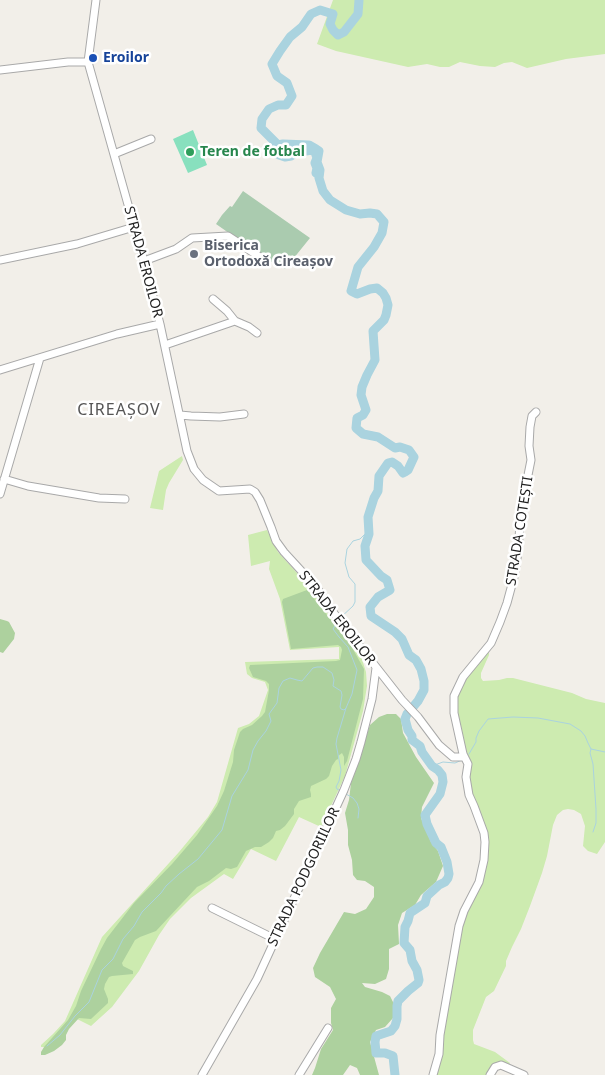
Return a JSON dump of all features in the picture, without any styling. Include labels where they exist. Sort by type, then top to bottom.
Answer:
[{"type":"street","name":"STRADA EROILOR","points":[[96,0],[88,62],[144,261],[160,324],[187,451],[194,469],[203,480],[219,490],[250,490],[255,492],[276,541],[317,588],[329,607],[376,668],[439,745],[453,757],[461,757],[463,754]]},
{"type":"street","points":[[0,70],[68,62],[88,62]]},
{"type":"street","points":[[114,154],[151,139]]},
{"type":"street","points":[[0,260],[77,244],[134,227]]},
{"type":"street","points":[[144,261],[176,249],[192,238],[228,236],[266,261]]},
{"type":"street","points":[[213,299],[235,321],[257,332]]},
{"type":"street","points":[[164,345],[235,321]]},
{"type":"street","points":[[0,370],[117,334],[160,324]]},
{"type":"street","points":[[0,494],[40,358]]},
{"type":"street","name":"STRADA COTEȘTI","points":[[463,754],[454,713],[454,696],[464,678],[491,643],[507,603],[514,577],[521,510],[531,460],[529,446],[530,427],[532,416],[536,412]]},
{"type":"street","points":[[180,415],[220,417],[244,414]]},
{"type":"street","points":[[4,479],[28,486],[99,498],[124,498]]},
{"type":"street","name":"STRADA PODGORIILOR","points":[[202,1075],[257,979],[344,790],[356,759],[372,699],[376,668]]},
{"type":"street","points":[[433,1075],[439,1054],[440,1035],[459,926],[464,911],[479,882],[484,860],[484,833],[469,795],[466,776],[468,764],[463,754]]},
{"type":"street","points":[[212,908],[276,939]]},
{"type":"street","points":[[299,1075],[328,1028]]},
{"type":"street","points":[[490,1075],[493,1069],[501,1065],[524,1075]]},
{"type":"green space","points":[[333,0],[605,0],[605,54],[566,59],[527,68],[512,62],[495,67],[460,62],[449,67],[427,64],[408,67],[336,51],[317,44]]},
{"type":"green space","name":"Teren de fotbal","points":[[193,130],[207,165],[188,173],[173,139]]},
{"type":"green space","points":[[243,191],[310,238],[285,269],[266,259],[216,224],[230,206],[232,207]]},
{"type":"green space","points":[[182,456],[183,460],[166,490],[163,510],[150,508],[159,471]]},
{"type":"green space","points":[[267,530],[278,552],[307,584],[337,627],[361,656],[366,672],[367,686],[363,711],[345,776],[321,827],[299,817],[276,861],[251,849],[233,879],[224,874],[191,898],[170,919],[139,971],[112,1007],[91,1026],[75,1018],[49,1047],[41,1047],[65,1021],[102,937],[179,852],[208,817],[217,802],[238,728],[249,724],[259,716],[268,690],[265,682],[252,678],[247,674],[245,662],[339,659],[339,647],[290,650],[280,599],[269,569],[270,561],[251,566],[248,535]]},
{"type":"green space","points":[[307,590],[350,644],[364,669],[363,699],[347,761],[344,766],[342,753],[338,756],[329,776],[311,786],[311,797],[299,801],[294,809],[294,814],[285,826],[276,831],[269,842],[261,847],[255,847],[246,851],[237,867],[226,868],[209,881],[197,887],[156,931],[135,940],[122,963],[123,966],[133,971],[133,974],[109,977],[104,989],[108,1003],[91,1019],[79,1018],[69,1029],[66,1040],[62,1045],[54,1051],[41,1055],[44,1047],[68,1020],[76,1006],[81,991],[107,938],[134,903],[197,835],[217,806],[224,791],[240,732],[252,725],[265,712],[269,684],[266,681],[253,677],[249,668],[250,665],[340,660],[342,650],[338,645],[291,649],[282,602],[283,599]]},
{"type":"green space","points":[[0,619],[9,622],[15,633],[14,639],[3,653],[0,652]]},
{"type":"green space","points":[[487,652],[489,655],[481,673],[483,681],[513,678],[605,703],[605,842],[597,854],[588,851],[583,846],[585,826],[581,814],[568,809],[563,810],[557,815],[542,873],[530,906],[506,961],[506,966],[494,991],[486,997],[473,1030],[474,1044],[495,1052],[510,1063],[508,1066],[499,1064],[489,1075],[435,1075],[442,1028],[464,917],[481,884],[487,848],[470,788],[469,762],[458,727],[456,697],[467,677]]},
{"type":"green space","points":[[387,714],[396,714],[401,719],[403,733],[416,757],[434,783],[422,807],[421,818],[431,842],[438,851],[443,866],[436,882],[421,895],[415,905],[402,913],[398,925],[399,944],[389,949],[389,969],[386,979],[375,984],[362,983],[365,987],[390,996],[393,1002],[393,1018],[385,1027],[376,1030],[370,1042],[379,1075],[360,1075],[357,1068],[350,1065],[343,1075],[312,1075],[321,1049],[333,1030],[331,1008],[336,999],[330,987],[315,977],[313,968],[344,912],[355,914],[366,909],[374,897],[374,887],[365,881],[357,880],[353,875],[345,813],[351,783],[370,725],[379,717]]},
{"type":"waterway","points":[[278,145],[261,128],[262,119],[269,109],[278,105],[286,105],[292,96],[287,83],[277,76],[272,64],[290,37],[302,27],[311,14],[320,10],[333,14],[330,24],[338,35],[344,32],[358,14],[359,0]]},
{"type":"waterway","points":[[319,175],[316,173],[315,163],[317,158],[315,152],[301,149],[291,156],[285,157],[279,155],[278,145],[309,145],[319,151],[317,162],[320,170],[319,178],[323,191],[330,200],[346,210],[360,214],[377,214],[384,222],[382,233],[374,247],[358,267],[351,291],[357,294],[377,288],[383,293],[388,305],[384,320],[373,331],[375,360],[362,387],[361,395],[366,410],[363,415],[357,418],[356,428],[363,434],[378,437],[395,448],[400,447],[409,450],[414,457],[408,470],[405,472],[403,473],[392,462],[388,463],[379,476],[378,491],[368,517],[369,534],[365,546],[366,560],[387,580],[390,590],[378,597],[370,607],[371,616],[402,639],[409,655],[416,660],[421,669],[424,690],[405,719],[412,740],[420,746],[432,766],[442,775],[443,782],[440,794],[425,815],[427,824],[436,843],[441,847],[447,862],[448,878],[427,896],[425,903],[410,913],[405,927],[404,943],[410,950],[419,980],[398,1001],[395,1026],[391,1031],[376,1036],[375,1042],[376,1053],[385,1053],[393,1056],[395,1075]]},
{"type":"waterway","points":[[340,618],[355,602],[355,584],[349,577],[345,563],[347,549],[353,541],[360,539],[369,530]]},
{"type":"waterway","points":[[338,621],[333,629],[348,647],[357,670],[352,694],[336,744],[341,770],[336,787],[341,791]]},
{"type":"waterway","points":[[47,1046],[60,1035],[89,1002],[102,970],[113,959],[123,939],[134,926],[142,912],[166,886],[198,859],[222,830],[232,796],[248,770],[253,750],[271,721],[269,714],[277,703],[279,688],[283,681],[290,678],[302,681],[313,668],[323,667],[332,673],[333,686],[341,691],[342,695],[340,707],[344,710],[346,708]]},
{"type":"waterway","points":[[469,754],[476,742],[479,731],[488,719],[513,717],[538,718],[570,724],[581,731],[591,749],[605,752]]},
{"type":"waterway","points":[[591,749],[596,809],[596,823],[593,832]]},
{"type":"waterway","points":[[432,766],[443,762],[455,763],[462,760]]},
{"type":"waterway","points":[[346,794],[357,803],[359,809],[358,818]]},
{"type":"place","name":"Eroilor","points":[[93,58]]},
{"type":"place","name":"Teren de fotbal","points":[[190,152]]},
{"type":"place","name":"Biserica Ortodoxă Cireașov","points":[[194,254]]},
{"type":"district","name":"CIREAȘOV","points":[[119,410]]}]
